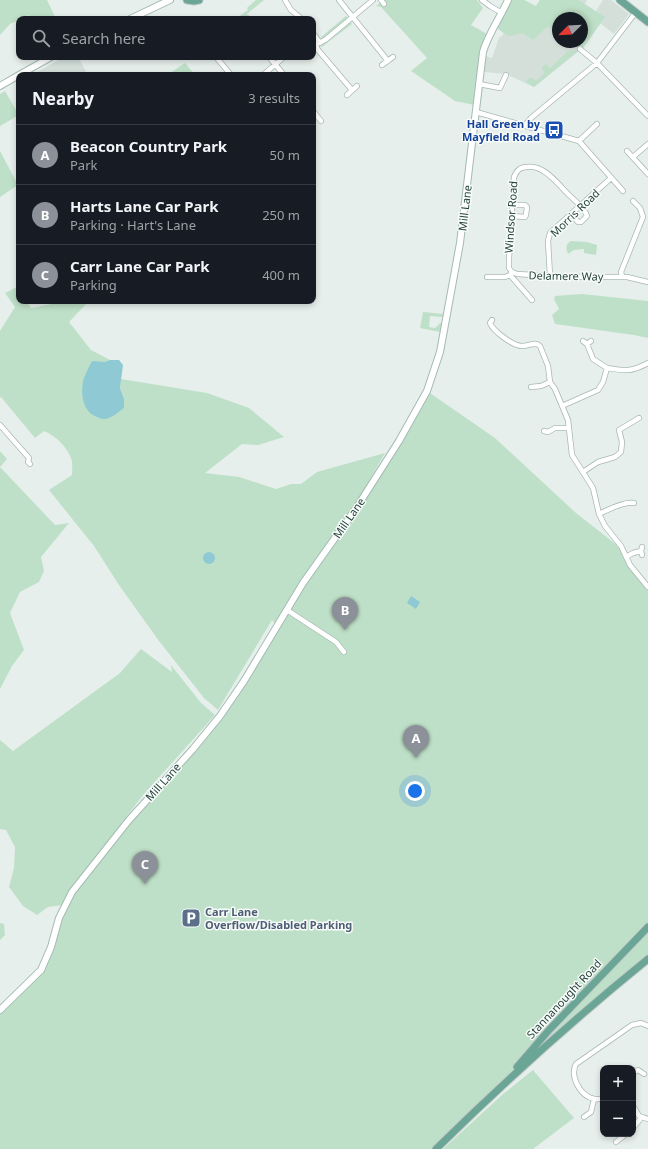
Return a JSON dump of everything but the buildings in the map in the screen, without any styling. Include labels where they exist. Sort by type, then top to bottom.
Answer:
[{"type":"main road","points":[[187,0],[199,0]]},
{"type":"main road","points":[[620,0],[648,22]]},
{"type":"main road","name":"Stannanought Road","points":[[498,1088],[549,1030],[648,927]]},
{"type":"main road","name":"Stannanought Road","points":[[436,1149],[498,1088],[615,986],[648,960]]},
{"type":"street","points":[[136,16],[170,0]]},
{"type":"street","points":[[284,0],[291,10],[298,16]]},
{"type":"street","points":[[339,0],[364,30],[372,43],[388,61]]},
{"type":"street","points":[[352,90],[318,50],[316,44],[325,40],[373,0]]},
{"type":"street","points":[[482,0],[502,13]]},
{"type":"street","name":"Mill Lane","points":[[0,1010],[41,970],[51,947],[58,918],[72,892],[128,820],[193,749],[220,716],[244,681],[308,577],[357,506],[399,441],[427,390],[440,352],[459,249],[484,48],[489,35],[508,0]]},
{"type":"street","points":[[525,125],[531,118],[597,63],[636,12]]},
{"type":"street","points":[[580,49],[597,63],[648,116]]},
{"type":"street","points":[[382,66],[393,57]]},
{"type":"street","points":[[24,72],[46,60]]},
{"type":"street","points":[[218,60],[228,72]]},
{"type":"street","points":[[272,60],[282,72]]},
{"type":"street","points":[[266,72],[280,60]]},
{"type":"street","points":[[479,84],[499,90],[506,75]]},
{"type":"street","points":[[0,86],[16,77]]},
{"type":"street","points":[[346,95],[357,86]]},
{"type":"street","points":[[476,112],[579,141],[623,191]]},
{"type":"street","points":[[316,115],[321,121]]},
{"type":"street","points":[[579,141],[597,124]]},
{"type":"street","points":[[633,157],[648,144]]},
{"type":"street","points":[[627,151],[648,174]]},
{"type":"street","name":"Windsor Road","points":[[511,273],[509,258],[512,205],[514,177],[517,170],[523,167],[534,166],[545,171],[580,206]]},
{"type":"street","name":"Morris Road","points":[[550,276],[548,237],[550,233],[611,178]]},
{"type":"street","points":[[622,276],[622,272],[643,217],[640,208],[633,201]]},
{"type":"street","points":[[512,205],[525,205],[527,207],[527,211],[524,217],[512,216]]},
{"type":"street","points":[[571,214],[578,222],[582,222],[587,214],[580,206]]},
{"type":"street","points":[[511,273],[532,300]]},
{"type":"street","name":"Delamere Way","points":[[487,277],[506,277],[511,273],[550,276],[622,276],[648,282]]},
{"type":"street","points":[[489,322],[491,326],[516,345],[522,346],[538,344],[548,366],[550,382],[568,420],[572,455],[593,488],[599,514],[605,526],[621,546],[626,557],[640,578],[648,586]]},
{"type":"street","points":[[587,342],[593,359],[607,368],[626,371],[641,367],[648,363]]},
{"type":"street","points":[[562,406],[598,390],[603,382],[607,368]]},
{"type":"street","points":[[530,387],[540,386],[550,382]]},
{"type":"street","points":[[583,472],[598,462],[615,457],[621,452],[622,442],[617,428],[638,420]]},
{"type":"street","points":[[0,425],[28,458],[28,462],[30,464]]},
{"type":"street","points":[[544,431],[548,432],[555,428],[569,428]]},
{"type":"street","points":[[599,514],[631,501]]},
{"type":"street","points":[[626,557],[642,551]]},
{"type":"street","points":[[287,610],[336,642],[344,652]]},
{"type":"street","points":[[600,1098],[594,1099],[586,1097],[579,1087],[573,1071],[576,1064],[632,1025],[641,1023],[648,1026]]},
{"type":"street","points":[[636,1071],[638,1070],[644,1074]]},
{"type":"street","points":[[584,1118],[591,1112],[594,1099]]},
{"type":"street","points":[[636,1113],[641,1118],[648,1119]]},
{"type":"street","points":[[636,1124],[641,1118]]},
{"type":"street","points":[[617,1137],[618,1141],[623,1137]]},
{"type":"shaded area","points":[[524,0],[536,6],[540,0],[587,0],[585,4],[596,11],[603,0],[611,0],[629,14],[614,34],[600,23],[588,41],[588,12],[552,12],[552,48],[583,48],[534,87],[506,74],[484,72],[485,56],[492,58],[499,38],[504,34],[496,27]]},
{"type":"shaded area","points":[[59,60],[80,60],[86,72],[37,72]]},
{"type":"green space","points":[[0,0],[47,0],[55,16],[16,16],[16,21],[10,24],[0,35]]},
{"type":"green space","points":[[256,0],[264,0],[245,16],[239,16],[248,10],[247,8]]},
{"type":"green space","points":[[384,0],[477,0],[483,8],[471,25],[487,34],[479,57],[475,105],[455,101],[411,71],[427,58],[381,7],[376,6],[380,3],[383,5],[386,2]]},
{"type":"green space","points":[[510,0],[524,0],[536,6],[540,0],[578,0],[605,17],[588,41],[588,12],[552,12],[552,30],[548,26],[533,40],[523,33],[508,36],[496,27]]},
{"type":"green space","points":[[346,16],[348,18],[323,39],[321,37]]},
{"type":"green space","points":[[351,22],[352,24],[322,47],[321,45],[329,41]]},
{"type":"green space","points":[[579,50],[534,87],[525,82],[530,78],[533,78],[536,81],[545,73],[541,68],[546,64],[550,68],[567,52]]},
{"type":"green space","points":[[185,63],[192,72],[172,72]]},
{"type":"green space","points":[[5,91],[16,110],[16,117],[0,126],[0,94]]},
{"type":"green space","points":[[0,151],[16,181],[16,186],[0,197]]},
{"type":"green space","points":[[571,241],[587,242],[597,245],[596,255],[584,253],[584,249],[574,250],[568,254],[566,247]]},
{"type":"green space","points":[[16,288],[16,304],[28,304],[31,308],[52,304],[86,304],[69,322],[91,350],[110,360],[97,362],[124,399],[120,388],[121,379],[207,393],[249,408],[284,437],[258,445],[242,444],[205,473],[239,477],[276,489],[291,484],[301,484],[317,472],[385,453],[355,505],[300,582],[275,623],[272,620],[218,710],[204,698],[159,641],[119,585],[94,546],[49,490],[72,475],[72,460],[66,449],[56,439],[44,431],[35,438],[1,397],[0,398],[0,331],[15,307],[5,293]]},
{"type":"green space","points":[[582,294],[648,301],[648,338],[555,324],[552,315],[559,309],[554,299],[555,296]]},
{"type":"green space","points":[[423,312],[444,314],[443,317],[430,316],[429,327],[435,328],[442,323],[440,332],[420,328]]},
{"type":"green space","points":[[427,391],[495,438],[576,513],[613,542],[624,553],[648,587],[648,927],[549,1030],[498,1088],[436,1149],[0,1149],[0,1010],[41,970],[63,909],[72,892],[220,716],[303,583],[357,507]]},
{"type":"green space","points":[[0,451],[7,459],[0,467]]},
{"type":"green space","points":[[0,467],[55,525],[69,523],[41,557],[44,571],[39,582],[20,592],[10,613],[24,650],[12,666],[0,689]]},
{"type":"green space","points":[[141,649],[172,672],[171,665],[201,703],[215,715],[143,795],[71,890],[63,905],[48,907],[37,915],[23,906],[9,887],[14,868],[15,847],[6,830],[0,829],[0,740],[13,751],[120,673]]},
{"type":"green space","points":[[0,923],[4,924],[5,935],[0,940]]},
{"type":"green space","points":[[648,930],[648,956],[598,996],[535,1051]]},
{"type":"green space","points":[[533,1070],[574,1118],[533,1149],[443,1149],[503,1094]]},
{"type":"water","points":[[119,360],[123,365],[120,388],[124,399],[124,408],[115,415],[103,419],[89,412],[84,404],[82,386],[92,361],[104,362]]},
{"type":"water","points":[[209,552],[213,554],[215,558],[213,562],[209,564],[205,562],[203,558],[205,554]]},
{"type":"water","points":[[411,596],[420,602],[416,609],[407,603]]},
{"type":"place","name":"Hall Green by Mayfield Road","points":[[554,130]]},
{"type":"place","name":"Harts Lane Car Park","points":[[345,630]]},
{"type":"place","name":"Beacon Country Park","points":[[416,758]]},
{"type":"place","name":"Carr Lane Car Park","points":[[145,884]]},
{"type":"place","name":"Carr Lane Overflow/Disabled Parking","points":[[191,918]]}]
